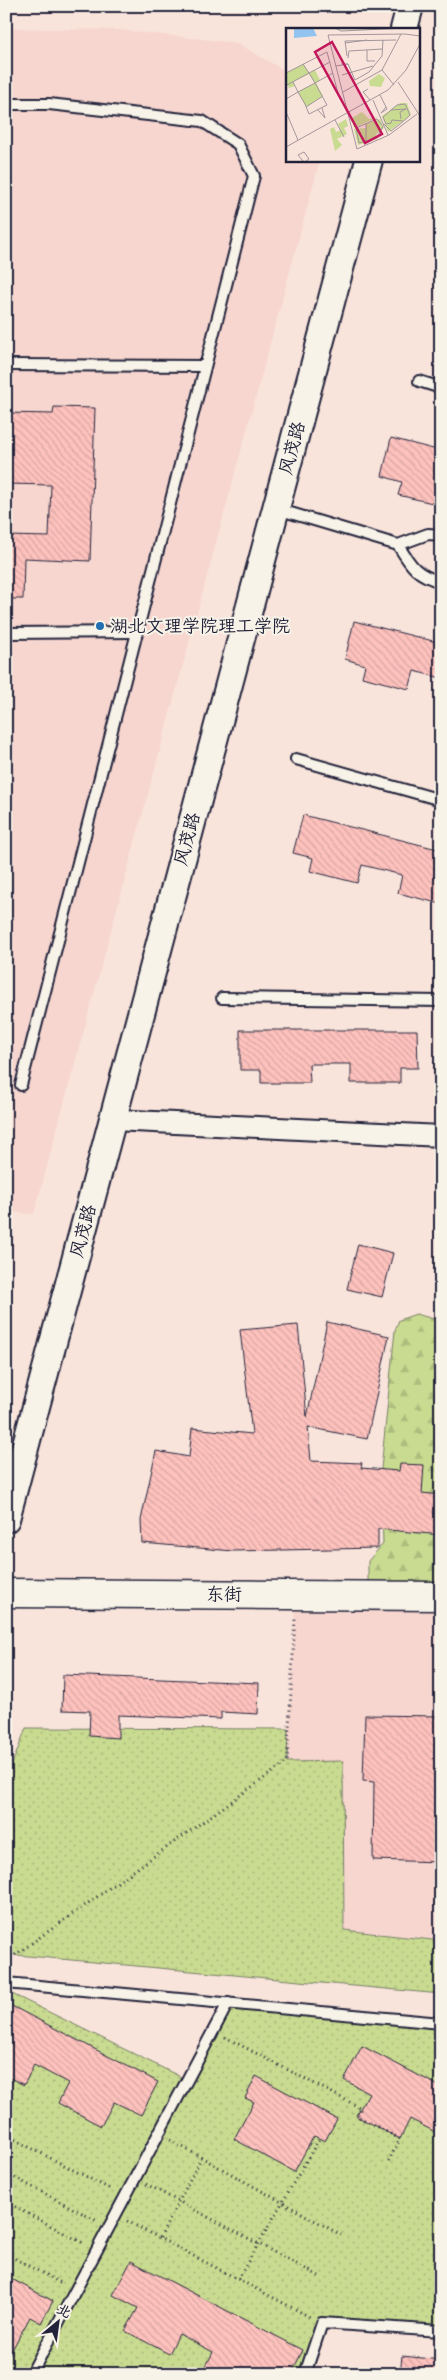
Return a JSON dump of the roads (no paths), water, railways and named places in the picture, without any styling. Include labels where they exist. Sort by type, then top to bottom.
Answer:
[{"type":"main road","name":"东街","points":[[6,1593],[441,1596]]},
{"type":"street","points":[[404,28],[410,6]]},
{"type":"street","name":"风茂路","points":[[6,1519],[369,161]]},
{"type":"street","points":[[113,1120],[441,1136]]},
{"type":"lane","points":[[6,104],[49,104],[202,121],[238,144],[254,176],[21,1085]]},
{"type":"lane","points":[[6,365],[205,366]]},
{"type":"lane","points":[[419,382],[441,388]]},
{"type":"lane","points":[[276,508],[398,545],[428,534],[441,535]]},
{"type":"lane","points":[[398,545],[414,570],[428,579],[441,582]]},
{"type":"lane","points":[[6,633],[137,632]]},
{"type":"lane","points":[[296,759],[441,800]]},
{"type":"lane","points":[[222,998],[441,1001]]},
{"type":"lane","points":[[6,1982],[441,2022]]},
{"type":"lane","points":[[31,2374],[228,2003]]},
{"type":"lane","points":[[305,2374],[322,2323],[441,2331]]},
{"type":"place","name":"湖北文理学院理工学院","points":[[100,626]]}]
